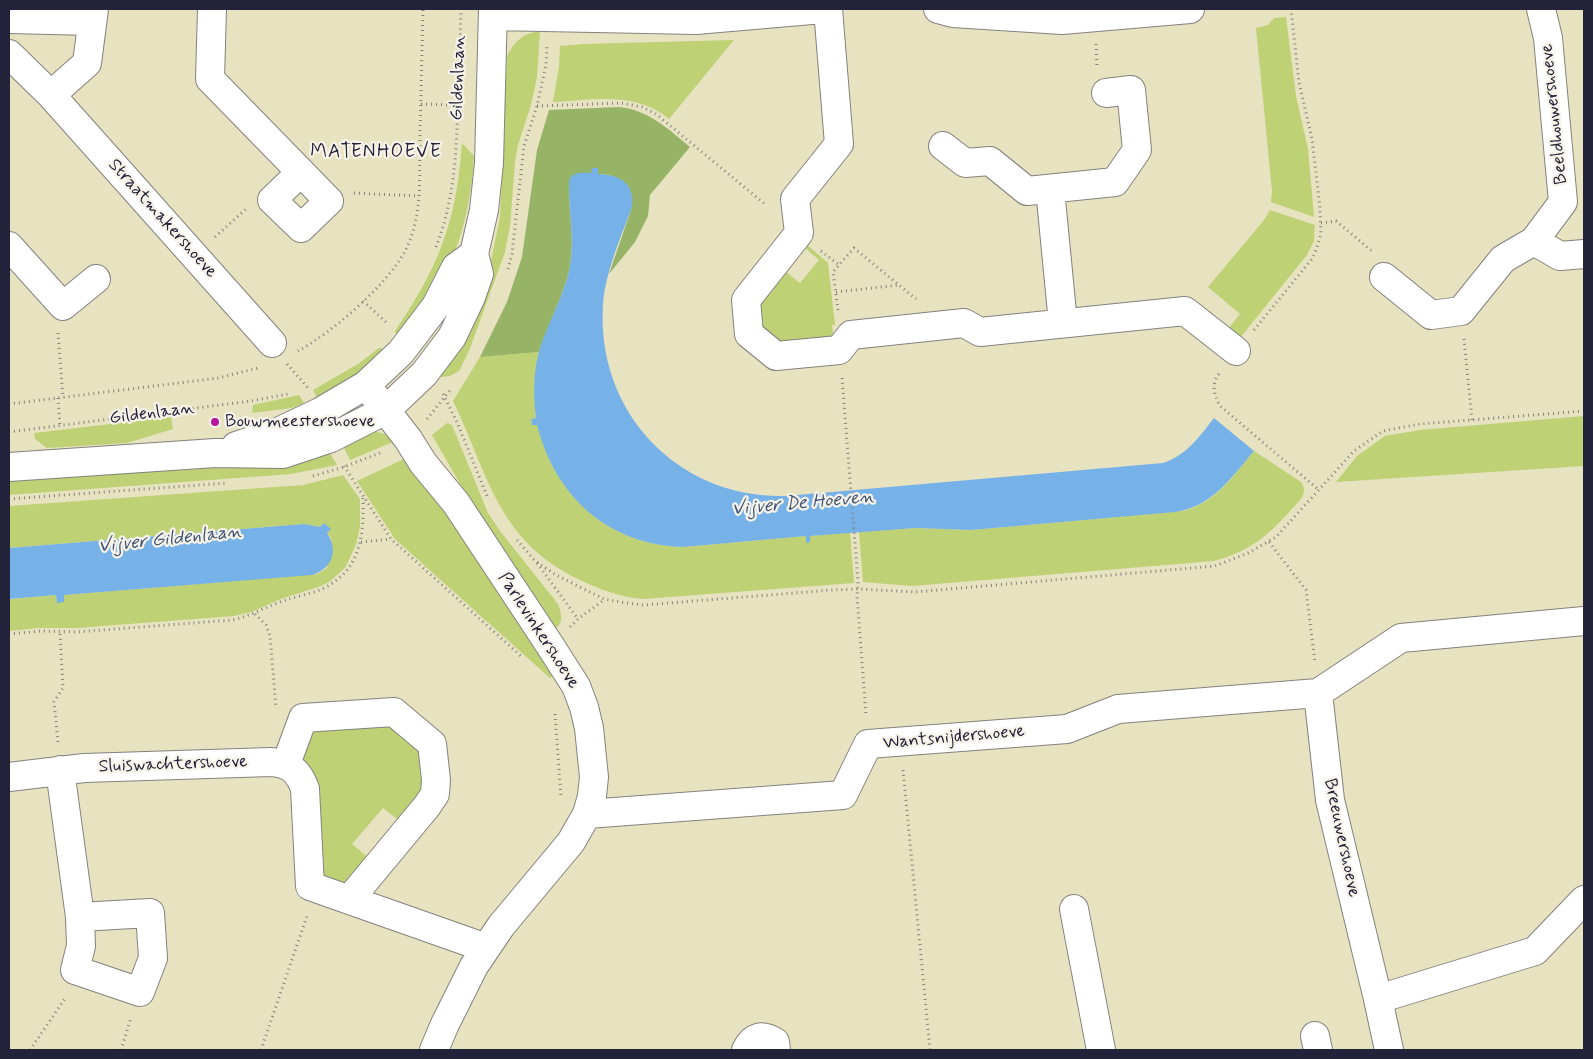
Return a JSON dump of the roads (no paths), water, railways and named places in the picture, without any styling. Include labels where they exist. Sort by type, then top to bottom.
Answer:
[{"type":"street","points":[[212,9],[210,79],[309,182]]},
{"type":"street","points":[[493,12],[696,20],[823,9]]},
{"type":"street","points":[[828,9],[839,144],[795,199],[798,225],[746,300],[749,334],[776,356],[841,348],[850,335],[964,323],[980,332],[1185,311],[1236,352]]},
{"type":"street","points":[[938,9],[953,13],[1062,20],[1104,14],[1190,9]]},
{"type":"street","name":"Beeldhouwershoeve","points":[[1384,277],[1431,316],[1461,311],[1502,259],[1534,241],[1563,202],[1548,38],[1541,9]]},
{"type":"street","name":"Gildenlaan","points":[[9,467],[215,453],[283,454],[331,438],[386,410],[424,374],[452,337],[471,298],[479,274],[474,254],[484,210],[490,163],[493,12]]},
{"type":"street","points":[[9,19],[93,15],[87,63],[51,95]]},
{"type":"street","name":"Straatmakershoeve","points":[[9,54],[51,95],[281,349]]},
{"type":"street","points":[[944,146],[966,163],[990,161],[1027,191],[1115,182],[1137,150],[1131,90],[1106,94]]},
{"type":"street","points":[[1050,189],[1063,323]]},
{"type":"street","points":[[1534,241],[1560,256],[1584,254]]},
{"type":"street","points":[[9,246],[63,306],[96,279]]},
{"type":"street","name":"Gildenlaan","points":[[215,453],[278,432],[320,412],[366,385],[401,352],[436,306],[456,267],[474,254]]},
{"type":"street","name":"Parlevinkershoeve","points":[[366,385],[423,463],[456,504],[551,647],[576,686],[589,728],[594,777],[592,796],[586,814],[571,842],[501,926],[474,966],[444,1024],[434,1050]]},
{"type":"street","points":[[1318,693],[1401,638],[1584,621]]},
{"type":"street","name":"Wantsnijdershoeve","points":[[586,814],[843,795],[868,744],[1067,728],[1118,709],[1318,693]]},
{"type":"street","name":"Breeuwershoeve","points":[[1318,693],[1330,800],[1389,1050]]},
{"type":"street","points":[[349,900],[435,794],[436,780],[432,744],[394,712],[303,718],[286,764],[296,771],[302,779],[305,789],[310,886],[316,889],[486,948]]},
{"type":"street","name":"Sluiswachtershoeve","points":[[9,777],[84,768],[271,762],[286,764]]},
{"type":"street","points":[[60,770],[80,917],[81,946],[74,970],[140,992],[152,958],[150,913],[80,917]]},
{"type":"street","points":[[1378,999],[1534,951],[1584,900]]},
{"type":"street","points":[[1074,909],[1101,1050]]},
{"type":"street","points":[[746,1050],[750,1042],[756,1038],[763,1037],[775,1042],[776,1050]]},
{"type":"water","name":"Vijver De Hoeven","points":[[592,168],[598,168],[598,174],[619,178],[628,186],[632,198],[632,207],[610,268],[604,293],[604,344],[613,380],[629,413],[651,442],[679,465],[711,482],[747,493],[786,496],[1163,463],[1186,450],[1214,418],[1254,451],[1229,481],[1210,498],[1188,509],[1175,512],[971,530],[916,528],[810,536],[810,542],[806,543],[806,536],[683,547],[656,544],[631,537],[609,526],[589,512],[571,494],[557,474],[545,451],[537,425],[532,425],[531,419],[536,418],[534,382],[538,354],[565,286],[570,266],[572,245],[569,181],[575,174],[591,173]]},
{"type":"water","name":"Vijver Gildenlaan","points":[[324,523],[331,529],[327,533],[333,546],[332,558],[329,564],[312,575],[64,595],[64,602],[57,603],[56,595],[9,599],[9,548],[304,524],[320,527]]},
{"type":"place","name":"Bouwmeestershoeve","points":[[215,422]]},
{"type":"district","name":"MATENHOEVE","points":[[376,153]]}]
